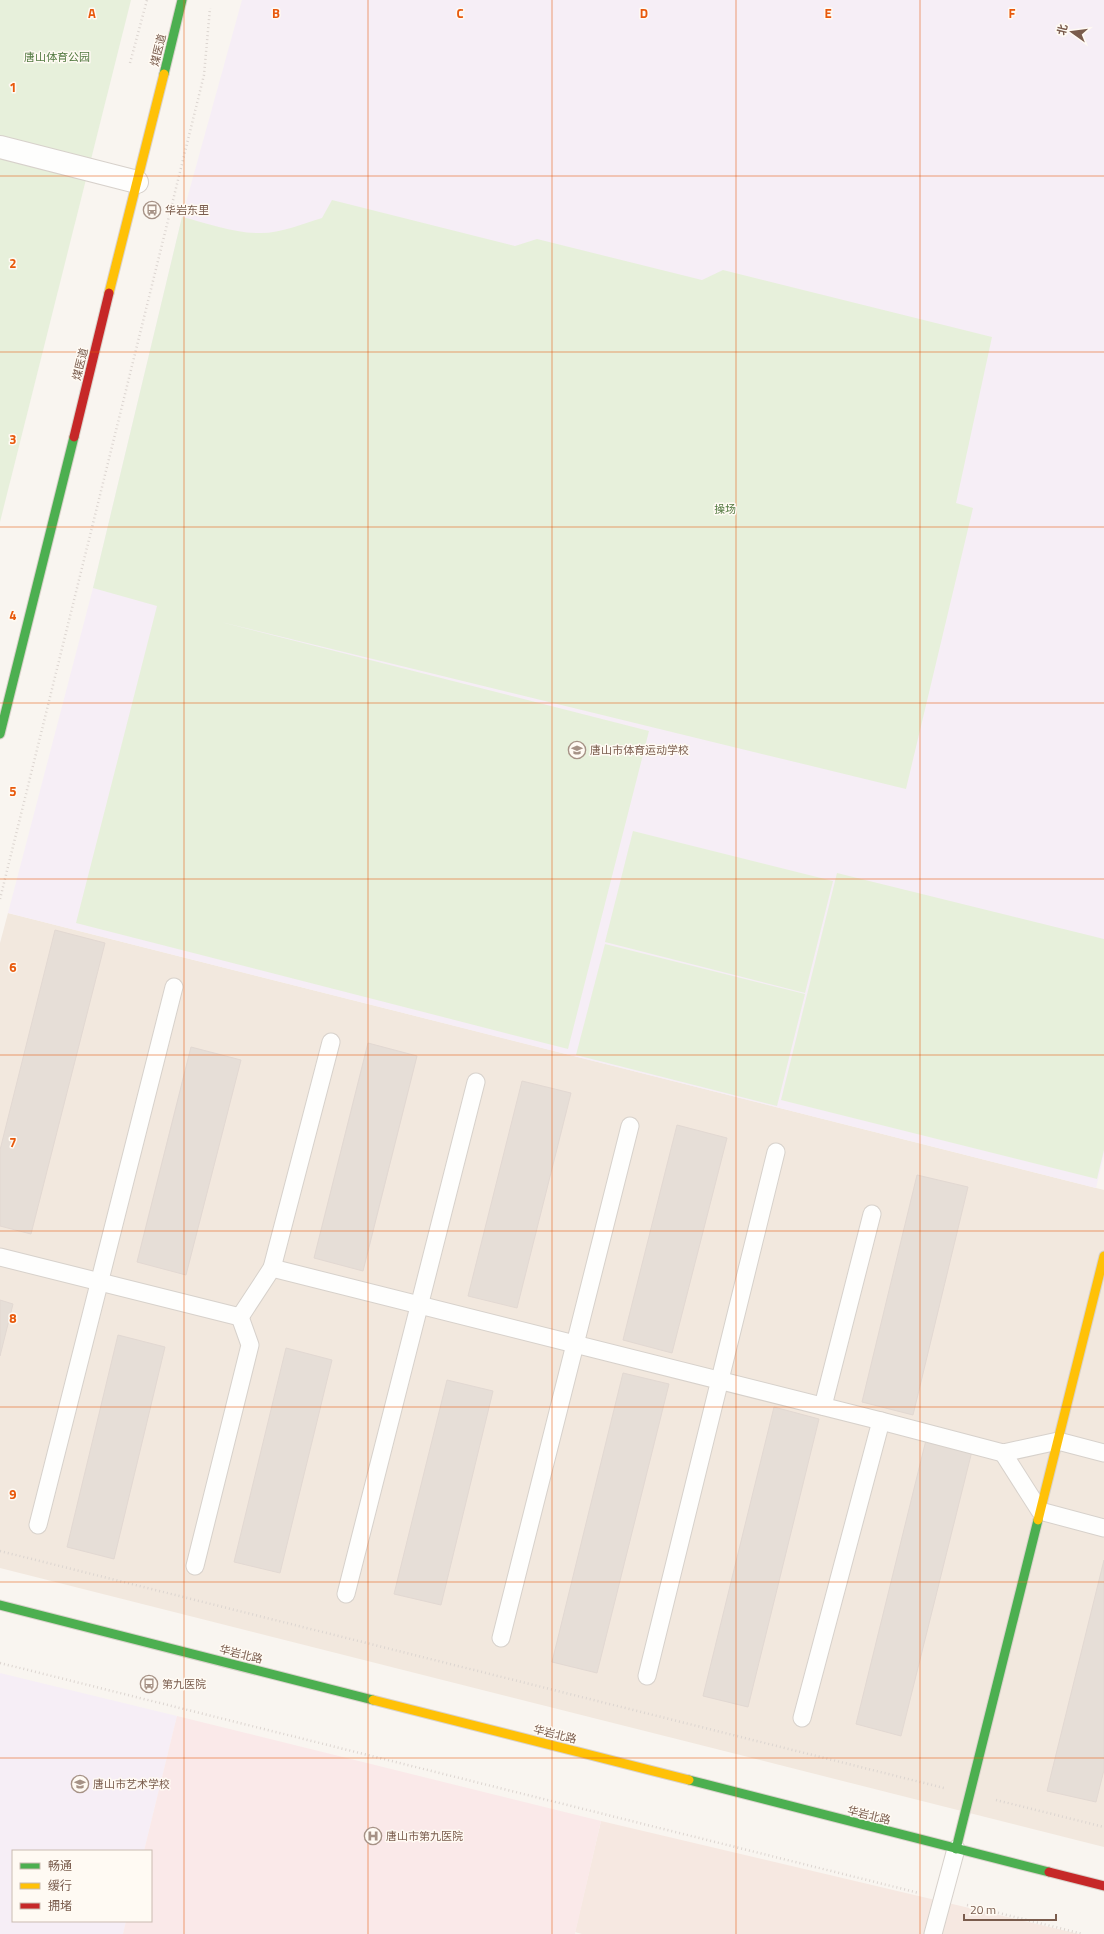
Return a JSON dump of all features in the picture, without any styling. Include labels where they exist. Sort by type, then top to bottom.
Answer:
[{"type":"street","name":"煤医道","points":[[0,734],[182,0]]},
{"type":"street","points":[[0,147],[137,182]]},
{"type":"street","points":[[956,1849],[1104,1256]]},
{"type":"street","name":"华岩北路","points":[[0,1605],[1104,1886]]},
{"type":"lane","points":[[38,1525],[174,987]]},
{"type":"lane","points":[[240,1317],[272,1268],[331,1042]]},
{"type":"lane","points":[[346,1594],[476,1082]]},
{"type":"lane","points":[[501,1638],[630,1126]]},
{"type":"lane","points":[[646,1676],[776,1152]]},
{"type":"lane","points":[[823,1406],[872,1214]]},
{"type":"lane","points":[[0,1257],[240,1317]]},
{"type":"lane","points":[[272,1268],[823,1406],[1003,1454],[1058,1442],[1104,1453]]},
{"type":"lane","points":[[195,1566],[250,1345],[240,1317]]},
{"type":"lane","points":[[802,1718],[881,1421]]},
{"type":"lane","points":[[1003,1454],[1040,1511],[1104,1528]]},
{"type":"lane","points":[[934,1934],[956,1849]]},
{"type":"path","points":[[130,63],[147,0]]},
{"type":"path","points":[[0,898],[204,75],[211,0]]},
{"type":"path","points":[[0,1551],[1104,1827]]},
{"type":"path","points":[[0,1663],[1083,1934]]},
{"type":"shaded area","name":"唐山市体育运动学校","points":[[242,0],[1104,0],[1104,1155],[1096,1188],[8,913],[93,588],[182,217]]},
{"type":"shaded area","points":[[8,913],[1104,1190],[1104,1847],[0,1568],[0,943]]},
{"type":"shaded area","name":"唐山市艺术学校","points":[[0,1673],[177,1716],[144,1850],[12,1850],[12,1922],[126,1922],[123,1934],[0,1934]]},
{"type":"shaded area","name":"唐山市第九医院","points":[[177,1716],[601,1821],[575,1934],[123,1934],[126,1922],[152,1922],[152,1850],[144,1850]]},
{"type":"shaded area","points":[[601,1821],[1079,1934],[582,1934],[575,1932]]},
{"type":"green space","name":"唐山体育公园","points":[[0,0],[131,0],[0,522]]},
{"type":"green space","name":"操场","points":[[332,200],[515,246],[537,239],[702,280],[723,270],[992,337],[956,503],[973,508],[906,789],[221,622],[649,731],[568,1049],[76,923],[157,606],[93,588],[182,217],[249,233],[266,233],[290,228],[322,218]]},
{"type":"green space","points":[[633,831],[833,881],[805,993],[605,942]]},
{"type":"green space","points":[[837,873],[1104,939],[1104,1150],[1097,1179],[781,1100]]},
{"type":"green space","points":[[605,944],[805,994],[777,1106],[576,1055]]},
{"type":"building","points":[[55,930],[105,943],[31,1234],[0,1226],[0,1150]]},
{"type":"building","points":[[368,1043],[417,1056],[363,1271],[314,1258]]},
{"type":"building","points":[[191,1047],[241,1060],[186,1275],[137,1262]]},
{"type":"building","points":[[522,1081],[571,1093],[517,1308],[468,1296]]},
{"type":"building","points":[[677,1125],[727,1138],[672,1353],[623,1340]]},
{"type":"building","points":[[917,1175],[968,1187],[913,1415],[862,1402]]},
{"type":"building","points":[[0,1300],[13,1304],[0,1356]]},
{"type":"building","points":[[118,1335],[165,1347],[114,1559],[67,1547]]},
{"type":"building","points":[[286,1348],[332,1360],[280,1573],[234,1562]]},
{"type":"building","points":[[623,1373],[669,1384],[597,1673],[552,1662]]},
{"type":"building","points":[[447,1380],[493,1391],[441,1605],[394,1594]]},
{"type":"building","points":[[774,1407],[819,1419],[748,1707],[703,1696]]},
{"type":"building","points":[[927,1436],[973,1447],[901,1736],[856,1724]]},
{"type":"building","points":[[1104,1560],[1104,1770],[1096,1802],[1047,1791]]},
{"type":"traffic: fast","points":[[164,74],[182,0]]},
{"type":"traffic: fast","points":[[0,734],[74,437]]},
{"type":"traffic: fast","points":[[956,1849],[1038,1520]]},
{"type":"traffic: fast","points":[[0,1605],[373,1700]]},
{"type":"traffic: fast","points":[[689,1780],[1049,1872]]},
{"type":"traffic: slow","points":[[109,293],[164,74]]},
{"type":"traffic: slow","points":[[1038,1520],[1104,1256]]},
{"type":"traffic: slow","points":[[373,1700],[689,1780]]},
{"type":"traffic: jam","points":[[74,437],[109,293]]},
{"type":"traffic: jam","points":[[1049,1872],[1104,1886]]},
{"type":"place","name":"华岩东里","points":[[152,210]]},
{"type":"place","name":"唐山市体育运动学校","points":[[577,750]]},
{"type":"place","name":"第九医院","points":[[149,1684]]},
{"type":"place","name":"唐山市艺术学校","points":[[80,1784]]},
{"type":"place","name":"唐山市第九医院","points":[[373,1836]]}]
